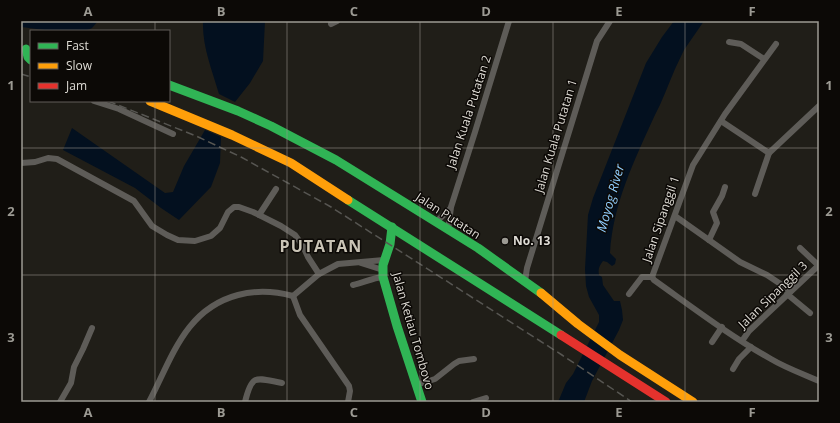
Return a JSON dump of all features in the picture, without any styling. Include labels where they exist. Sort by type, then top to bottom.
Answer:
[{"type":"main road","points":[[26,49],[30,60]]},
{"type":"main road","name":"Jalan Putatan","points":[[170,85],[205,96],[304,142],[436,222],[525,281],[578,324],[616,352],[693,402]]},
{"type":"main road","points":[[153,102],[196,119],[291,163],[666,402]]},
{"type":"main road","name":"Jalan Ketiau Tombovo","points":[[392,227],[390,244],[384,260],[383,274],[397,326],[422,402]]},
{"type":"main road","points":[[390,244],[396,239],[405,235]]},
{"type":"street","name":"Jalan Kuala Putatan 2","points":[[448,230],[450,209],[509,21]]},
{"type":"street","name":"Jalan Kuala Putatan 1","points":[[525,281],[529,261],[597,40],[610,21]]},
{"type":"street","points":[[729,42],[741,44],[764,60]]},
{"type":"street","name":"Jalan Sipanggil 1","points":[[776,44],[720,121],[693,165],[652,277],[672,293],[772,360],[819,381]]},
{"type":"street","points":[[97,102],[119,109],[173,134]]},
{"type":"street","points":[[755,194],[769,153],[819,106]]},
{"type":"street","points":[[720,121],[769,153]]},
{"type":"street","points":[[21,163],[35,162],[48,158],[57,159],[134,201],[152,226],[178,240],[195,241],[211,236],[220,228],[228,212],[234,207],[239,207],[259,215],[295,235],[303,246],[318,274]]},
{"type":"street","points":[[709,240],[717,223],[713,212],[725,188]]},
{"type":"street","points":[[259,215],[276,189]]},
{"type":"street","name":"Jalan Kuala Putatan 2","points":[[436,222],[450,209]]},
{"type":"street","points":[[675,216],[740,262],[767,275],[789,292],[810,313]]},
{"type":"street","points":[[800,248],[819,265]]},
{"type":"street","points":[[292,296],[318,274],[338,264],[347,262],[359,263],[384,260]]},
{"type":"street","points":[[514,274],[522,270],[529,261]]},
{"type":"street","points":[[359,263],[383,274]]},
{"type":"street","name":"Jalan Sipanggil 3","points":[[742,341],[749,331],[819,265]]},
{"type":"street","points":[[353,285],[367,282],[374,277],[383,274]]},
{"type":"street","points":[[629,294],[642,277],[652,277]]},
{"type":"street","points":[[149,402],[183,337],[204,311],[227,298],[252,292],[270,291],[292,296]]},
{"type":"street","points":[[292,296],[300,315],[349,386],[350,391],[348,402]]},
{"type":"street","points":[[712,342],[722,327]]},
{"type":"street","points":[[60,402],[71,383],[74,367],[92,328]]},
{"type":"street","points":[[733,369],[743,354],[752,347]]},
{"type":"street","points":[[416,385],[435,379],[454,364],[474,359]]},
{"type":"street","points":[[245,402],[248,388],[255,379],[259,378],[282,383]]},
{"type":"street","points":[[473,402],[486,398]]},
{"type":"water","points":[[21,21],[98,21],[92,28],[85,30],[47,30],[21,27]]},
{"type":"water","points":[[203,21],[265,21],[263,61],[250,83],[235,102],[219,94],[204,40]]},
{"type":"water","name":"Moyog River","points":[[674,21],[704,21],[684,50],[639,150],[626,183],[615,217],[612,235],[610,253],[616,259],[615,264],[612,266],[603,261],[599,269],[599,275],[602,277],[603,285],[614,301],[620,301],[623,320],[592,381],[584,402],[558,402],[566,383],[573,374],[599,322],[599,315],[589,297],[586,286],[585,269],[588,215],[593,198],[646,63]]},
{"type":"water","points":[[72,128],[165,193],[173,192],[184,166],[205,130],[221,137],[220,163],[211,187],[179,220],[135,188],[63,150]]},
{"type":"railway","points":[[21,74],[30,77]]},
{"type":"railway","points":[[111,102],[196,136],[241,157],[331,207],[562,355],[632,402]]},
{"type":"traffic: fast","points":[[26,49],[30,59]]},
{"type":"traffic: fast","points":[[170,85],[238,111],[271,126],[336,160],[478,248],[541,293]]},
{"type":"traffic: fast","points":[[348,200],[561,335]]},
{"type":"traffic: fast","points":[[392,227],[390,244],[383,265],[383,277],[397,326],[422,402]]},
{"type":"traffic: slow","points":[[152,102],[232,135],[291,163],[348,200]]},
{"type":"traffic: slow","points":[[541,293],[578,324],[620,355],[693,402]]},
{"type":"traffic: jam","points":[[561,335],[666,402]]},
{"type":"place","name":"No. 13","points":[[505,241]]},
{"type":"district","name":"PUTATAN","points":[[321,246]]}]
